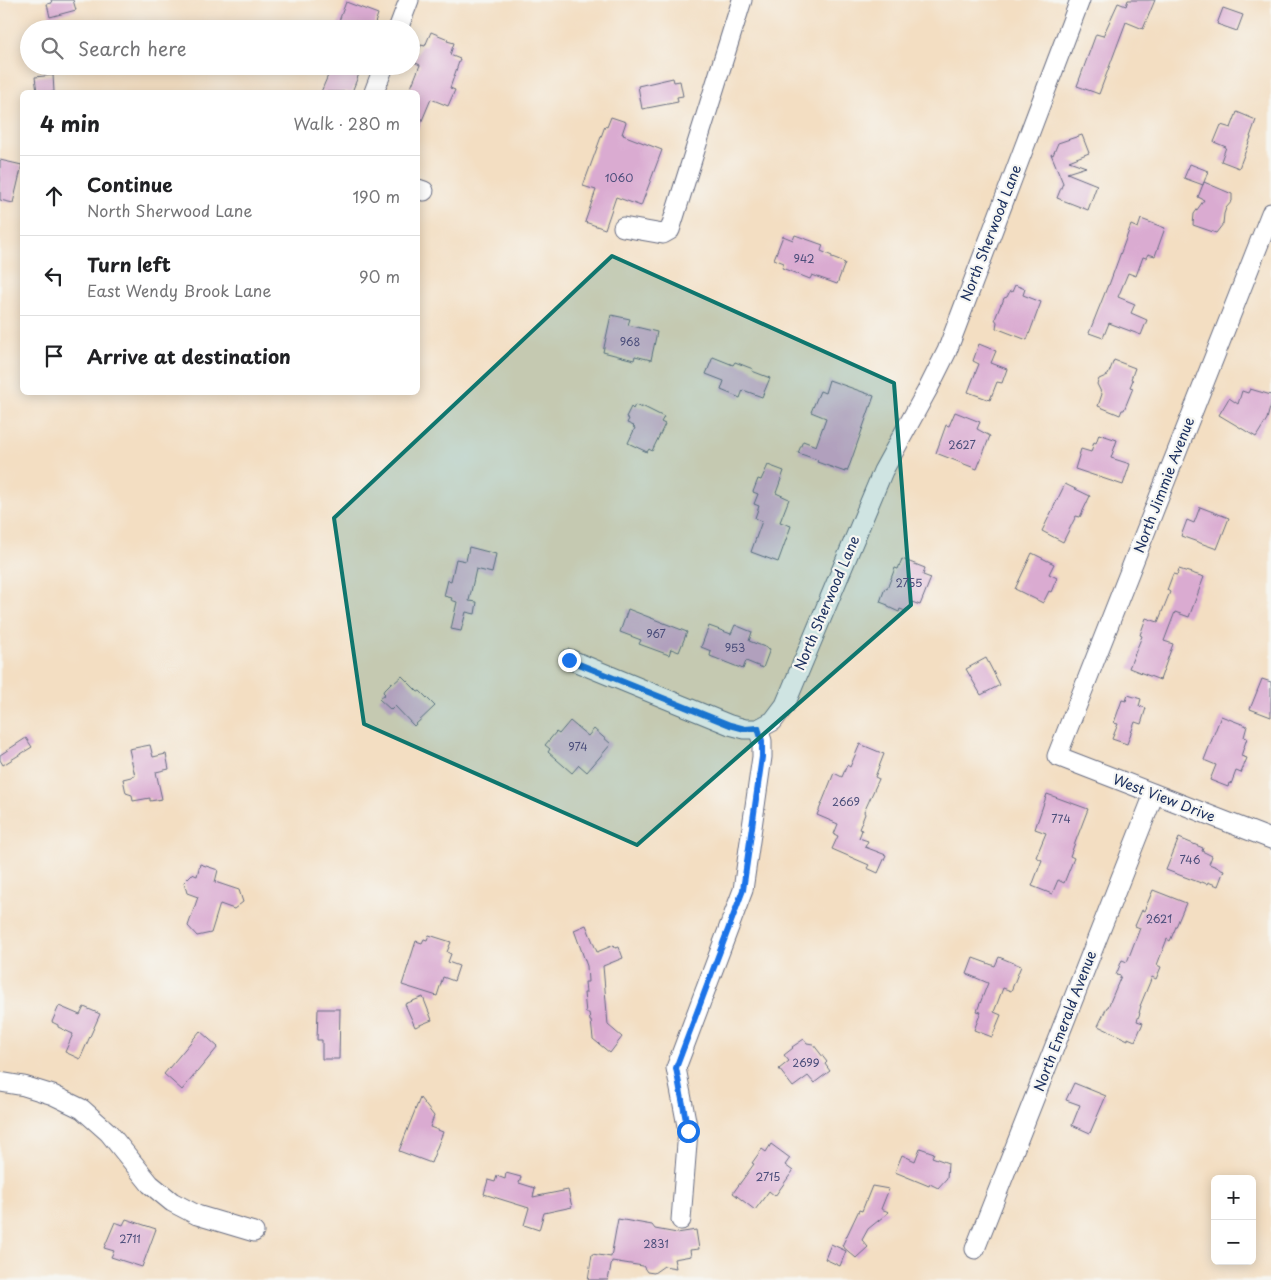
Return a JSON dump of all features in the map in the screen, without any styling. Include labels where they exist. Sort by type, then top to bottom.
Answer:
[{"type":"street","points":[[401,20],[409,0]]},
{"type":"street","points":[[623,227],[663,234],[670,230],[742,0]]},
{"type":"street","name":"North Sherwood Lane","points":[[758,728],[773,721],[785,705],[883,471],[947,351],[1080,0]]},
{"type":"street","points":[[375,90],[381,75]]},
{"type":"street","name":"North Jimmie Avenue","points":[[1057,756],[1271,213]]},
{"type":"street","points":[[569,660],[730,725],[745,729],[758,728],[762,741],[762,757],[743,890],[676,1068],[688,1131],[680,1220]]},
{"type":"street","name":"West View Drive","points":[[1057,756],[1271,839]]},
{"type":"street","name":"North Emerald Avenue","points":[[975,1248],[1154,794]]},
{"type":"street","points":[[0,1082],[24,1086],[53,1095],[82,1109],[109,1133],[150,1184],[172,1202],[197,1215],[254,1232]]},
{"type":"highlighted area","points":[[612,256],[894,383],[911,605],[637,845],[364,724],[334,518]]},
{"type":"building","points":[[51,0],[73,0],[76,10],[50,17],[47,4],[52,3]]},
{"type":"building","points":[[1128,0],[1155,0],[1143,29],[1126,22],[1099,94],[1077,86],[1096,34],[1103,36],[1118,3],[1126,6]]},
{"type":"building","points":[[346,2],[378,14],[376,20],[339,20]]},
{"type":"building","points":[[1223,8],[1243,15],[1237,31],[1217,24]]},
{"type":"building","points":[[431,32],[454,43],[450,55],[460,59],[450,88],[455,90],[448,106],[431,99],[420,125],[420,90],[410,90],[416,75],[420,75],[420,47],[421,45],[425,46]]},
{"type":"building","points":[[53,75],[54,90],[37,90],[35,77]]},
{"type":"building","points":[[328,75],[359,75],[353,90],[322,90]]},
{"type":"building","points":[[673,78],[674,82],[680,81],[683,96],[677,97],[678,102],[642,109],[638,86]]},
{"type":"building","points":[[1237,112],[1256,120],[1239,168],[1221,161],[1226,147],[1214,142],[1221,125],[1231,128]]},
{"type":"building","points":[[611,117],[626,122],[623,135],[662,150],[641,206],[616,197],[605,229],[585,222],[596,190],[583,186],[605,126],[607,127]]},
{"type":"building","points":[[1082,135],[1089,153],[1069,161],[1086,167],[1067,173],[1097,185],[1088,210],[1057,198],[1063,183],[1051,154],[1053,155],[1058,143]]},
{"type":"building","points":[[0,160],[20,165],[20,173],[13,203],[0,200]]},
{"type":"building","points":[[1190,164],[1208,171],[1203,185],[1184,178]]},
{"type":"building","points":[[1204,182],[1232,194],[1232,201],[1226,208],[1223,224],[1216,233],[1193,225],[1194,214],[1204,200],[1198,197]]},
{"type":"building","points":[[1141,219],[1165,228],[1155,256],[1148,254],[1146,258],[1143,257],[1136,276],[1128,273],[1118,297],[1135,304],[1131,313],[1147,320],[1141,335],[1109,323],[1103,338],[1089,333],[1131,225],[1138,228]]},
{"type":"building","points":[[795,235],[823,245],[821,251],[845,263],[837,284],[812,275],[810,279],[782,268],[784,263],[774,259],[783,236],[793,240]]},
{"type":"building","points":[[1015,285],[1025,289],[1023,295],[1041,302],[1027,340],[996,328],[997,322],[995,319],[1001,304],[1010,291],[1012,292]]},
{"type":"building","points":[[611,315],[630,319],[628,325],[657,332],[651,360],[635,356],[634,360],[603,352]]},
{"type":"building","points":[[979,344],[996,351],[991,363],[1007,369],[1002,383],[997,382],[990,400],[968,392],[979,364],[973,361]]},
{"type":"building","points":[[713,357],[733,365],[735,362],[770,378],[762,397],[743,390],[740,398],[721,390],[724,381],[706,374]]},
{"type":"building","points":[[1114,360],[1135,368],[1130,387],[1133,388],[1120,415],[1098,406],[1102,394],[1097,384],[1099,379],[1108,375]]},
{"type":"building","points":[[829,380],[874,396],[850,464],[845,472],[798,453],[803,441],[816,446],[826,418],[811,412],[820,391],[825,393]]},
{"type":"building","points":[[1250,389],[1271,395],[1267,419],[1256,437],[1219,415],[1229,398],[1238,404],[1242,391],[1248,393]]},
{"type":"building","points":[[635,405],[642,408],[642,406],[664,417],[661,422],[665,424],[652,451],[649,449],[647,452],[628,443],[635,428],[627,423],[629,419],[626,417],[631,407],[633,409]]},
{"type":"building","points":[[955,412],[980,422],[977,429],[990,436],[977,469],[936,453],[946,425],[949,426]]},
{"type":"building","points":[[1099,434],[1117,440],[1111,458],[1130,464],[1123,485],[1075,469],[1081,449],[1091,452]]},
{"type":"building","points":[[768,465],[784,471],[776,493],[789,499],[780,522],[791,526],[778,562],[751,552],[762,521],[755,518],[759,506],[754,504],[758,494],[753,492],[758,479],[761,480]]},
{"type":"building","points":[[1065,484],[1090,496],[1080,517],[1076,516],[1063,542],[1042,531]]},
{"type":"building","points":[[1200,507],[1229,518],[1217,549],[1181,536],[1187,520],[1194,523]]},
{"type":"building","points":[[469,547],[496,554],[492,573],[476,569],[469,601],[477,602],[475,614],[466,612],[461,631],[451,629],[457,602],[451,600],[452,598],[444,596],[448,580],[451,581],[456,559],[466,561]]},
{"type":"building","points":[[1032,553],[1054,564],[1049,574],[1057,578],[1051,592],[1049,591],[1043,603],[1015,589]]},
{"type":"building","points":[[902,559],[925,568],[923,575],[931,578],[920,605],[912,602],[909,610],[900,609],[899,612],[880,602],[895,568],[898,569]]},
{"type":"building","points":[[1179,569],[1204,577],[1189,617],[1175,612],[1164,641],[1173,644],[1160,680],[1129,668],[1142,636],[1140,635],[1146,618],[1158,622],[1170,592],[1167,590],[1173,574],[1177,575]]},
{"type":"building","points":[[628,609],[687,632],[679,652],[671,649],[669,655],[639,644],[641,640],[620,632]]},
{"type":"building","points":[[735,625],[752,632],[749,641],[770,649],[763,668],[746,661],[743,669],[710,656],[711,651],[701,647],[709,626],[731,634]]},
{"type":"building","points":[[986,658],[1000,685],[981,695],[966,669]]},
{"type":"building","points":[[402,676],[435,706],[414,726],[395,706],[391,710],[379,699],[385,694],[384,690],[392,682],[393,684]]},
{"type":"building","points":[[1262,679],[1271,682],[1271,717],[1250,709]]},
{"type":"building","points":[[1128,695],[1141,699],[1139,706],[1146,708],[1141,724],[1135,722],[1127,744],[1112,739],[1118,724],[1114,723],[1122,700],[1126,701]]},
{"type":"building","points":[[1221,716],[1247,726],[1244,737],[1247,738],[1241,756],[1247,758],[1241,773],[1236,771],[1228,787],[1210,780],[1216,765],[1204,760]]},
{"type":"building","points":[[570,721],[588,736],[594,729],[611,744],[587,772],[579,765],[572,773],[548,752],[550,749],[545,745],[556,732],[559,734]]},
{"type":"building","points":[[26,738],[32,747],[3,765],[0,755]]},
{"type":"building","points":[[860,744],[884,754],[875,777],[879,779],[864,812],[865,814],[859,829],[862,830],[859,838],[868,841],[865,847],[886,855],[878,873],[867,868],[869,865],[832,849],[838,836],[834,834],[838,824],[817,815],[834,773],[842,777],[847,765],[850,767]]},
{"type":"building","points":[[150,745],[153,757],[166,754],[169,769],[156,772],[162,799],[150,801],[150,798],[133,801],[132,795],[126,793],[123,779],[135,776],[129,749]]},
{"type":"building","points":[[1047,794],[1088,809],[1070,856],[1074,858],[1064,883],[1058,880],[1052,894],[1032,886],[1042,860],[1036,857],[1046,833],[1035,829]]},
{"type":"building","points":[[1179,838],[1203,848],[1202,851],[1212,856],[1209,864],[1224,870],[1218,886],[1208,882],[1207,884],[1201,883],[1166,870]]},
{"type":"building","points":[[200,864],[218,870],[215,882],[239,890],[243,902],[234,909],[220,904],[211,933],[197,936],[188,926],[198,897],[187,893],[184,882],[192,874],[197,876]]},
{"type":"building","points":[[1153,890],[1186,903],[1170,941],[1167,939],[1157,965],[1161,967],[1156,979],[1152,977],[1140,1006],[1137,1021],[1143,1023],[1135,1041],[1128,1038],[1128,1040],[1098,1026],[1121,976],[1116,975],[1122,960],[1127,962],[1140,928],[1135,926]]},
{"type":"building","points":[[586,925],[597,952],[614,945],[615,948],[619,947],[623,958],[603,966],[608,1025],[622,1037],[610,1053],[593,1039],[589,1013],[586,1013],[584,993],[586,993],[585,982],[588,982],[587,966],[574,930]]},
{"type":"building","points":[[429,935],[451,942],[447,952],[451,954],[448,962],[459,966],[454,981],[443,977],[437,996],[402,985],[416,941],[422,943],[424,939],[427,940]]},
{"type":"building","points":[[999,957],[1021,966],[1011,991],[1003,988],[994,1012],[1001,1015],[992,1037],[974,1030],[981,1012],[977,1011],[988,983],[967,974],[973,958],[995,966]]},
{"type":"building","points":[[423,997],[432,1020],[415,1027],[405,1004]]},
{"type":"building","points":[[59,1006],[80,1015],[84,1007],[100,1014],[80,1059],[65,1052],[73,1034],[52,1022]]},
{"type":"building","points":[[318,1009],[340,1009],[339,1059],[322,1059],[322,1040],[317,1040]]},
{"type":"building","points":[[200,1031],[218,1047],[182,1090],[164,1074]]},
{"type":"building","points":[[804,1039],[807,1043],[813,1044],[827,1062],[825,1064],[830,1071],[814,1083],[808,1076],[793,1087],[779,1069],[789,1061],[784,1055]]},
{"type":"building","points":[[1074,1083],[1106,1096],[1090,1133],[1072,1125],[1080,1105],[1066,1100]]},
{"type":"building","points":[[420,1098],[434,1116],[430,1127],[443,1132],[431,1163],[399,1151]]},
{"type":"building","points":[[771,1144],[790,1158],[785,1165],[793,1171],[775,1196],[769,1191],[755,1210],[733,1193],[754,1164],[752,1163],[762,1149],[766,1152]]},
{"type":"building","points":[[920,1148],[934,1153],[932,1157],[948,1163],[947,1178],[938,1188],[895,1172],[902,1155],[915,1161]]},
{"type":"building","points":[[506,1173],[521,1177],[519,1183],[535,1188],[533,1197],[568,1190],[572,1207],[544,1213],[539,1230],[524,1225],[529,1208],[484,1194],[488,1180],[495,1182],[497,1176],[505,1179]]},
{"type":"building","points":[[872,1186],[889,1189],[881,1209],[889,1212],[868,1229],[862,1240],[868,1247],[856,1258],[842,1246],[859,1210],[862,1211]]},
{"type":"building","points":[[126,1219],[156,1229],[142,1267],[111,1257],[114,1251],[104,1248],[115,1222],[123,1225]]},
{"type":"building","points":[[618,1219],[652,1225],[655,1229],[677,1233],[696,1230],[699,1249],[690,1250],[691,1256],[674,1259],[676,1268],[664,1266],[654,1273],[647,1272],[643,1266],[612,1261],[608,1280],[588,1280],[592,1254],[611,1257]]},
{"type":"building","points":[[831,1244],[846,1251],[840,1266],[825,1259]]},
{"type":"route","points":[[569,660],[730,725],[745,729],[758,728],[762,741],[762,757],[743,890],[676,1068],[688,1131]]}]
